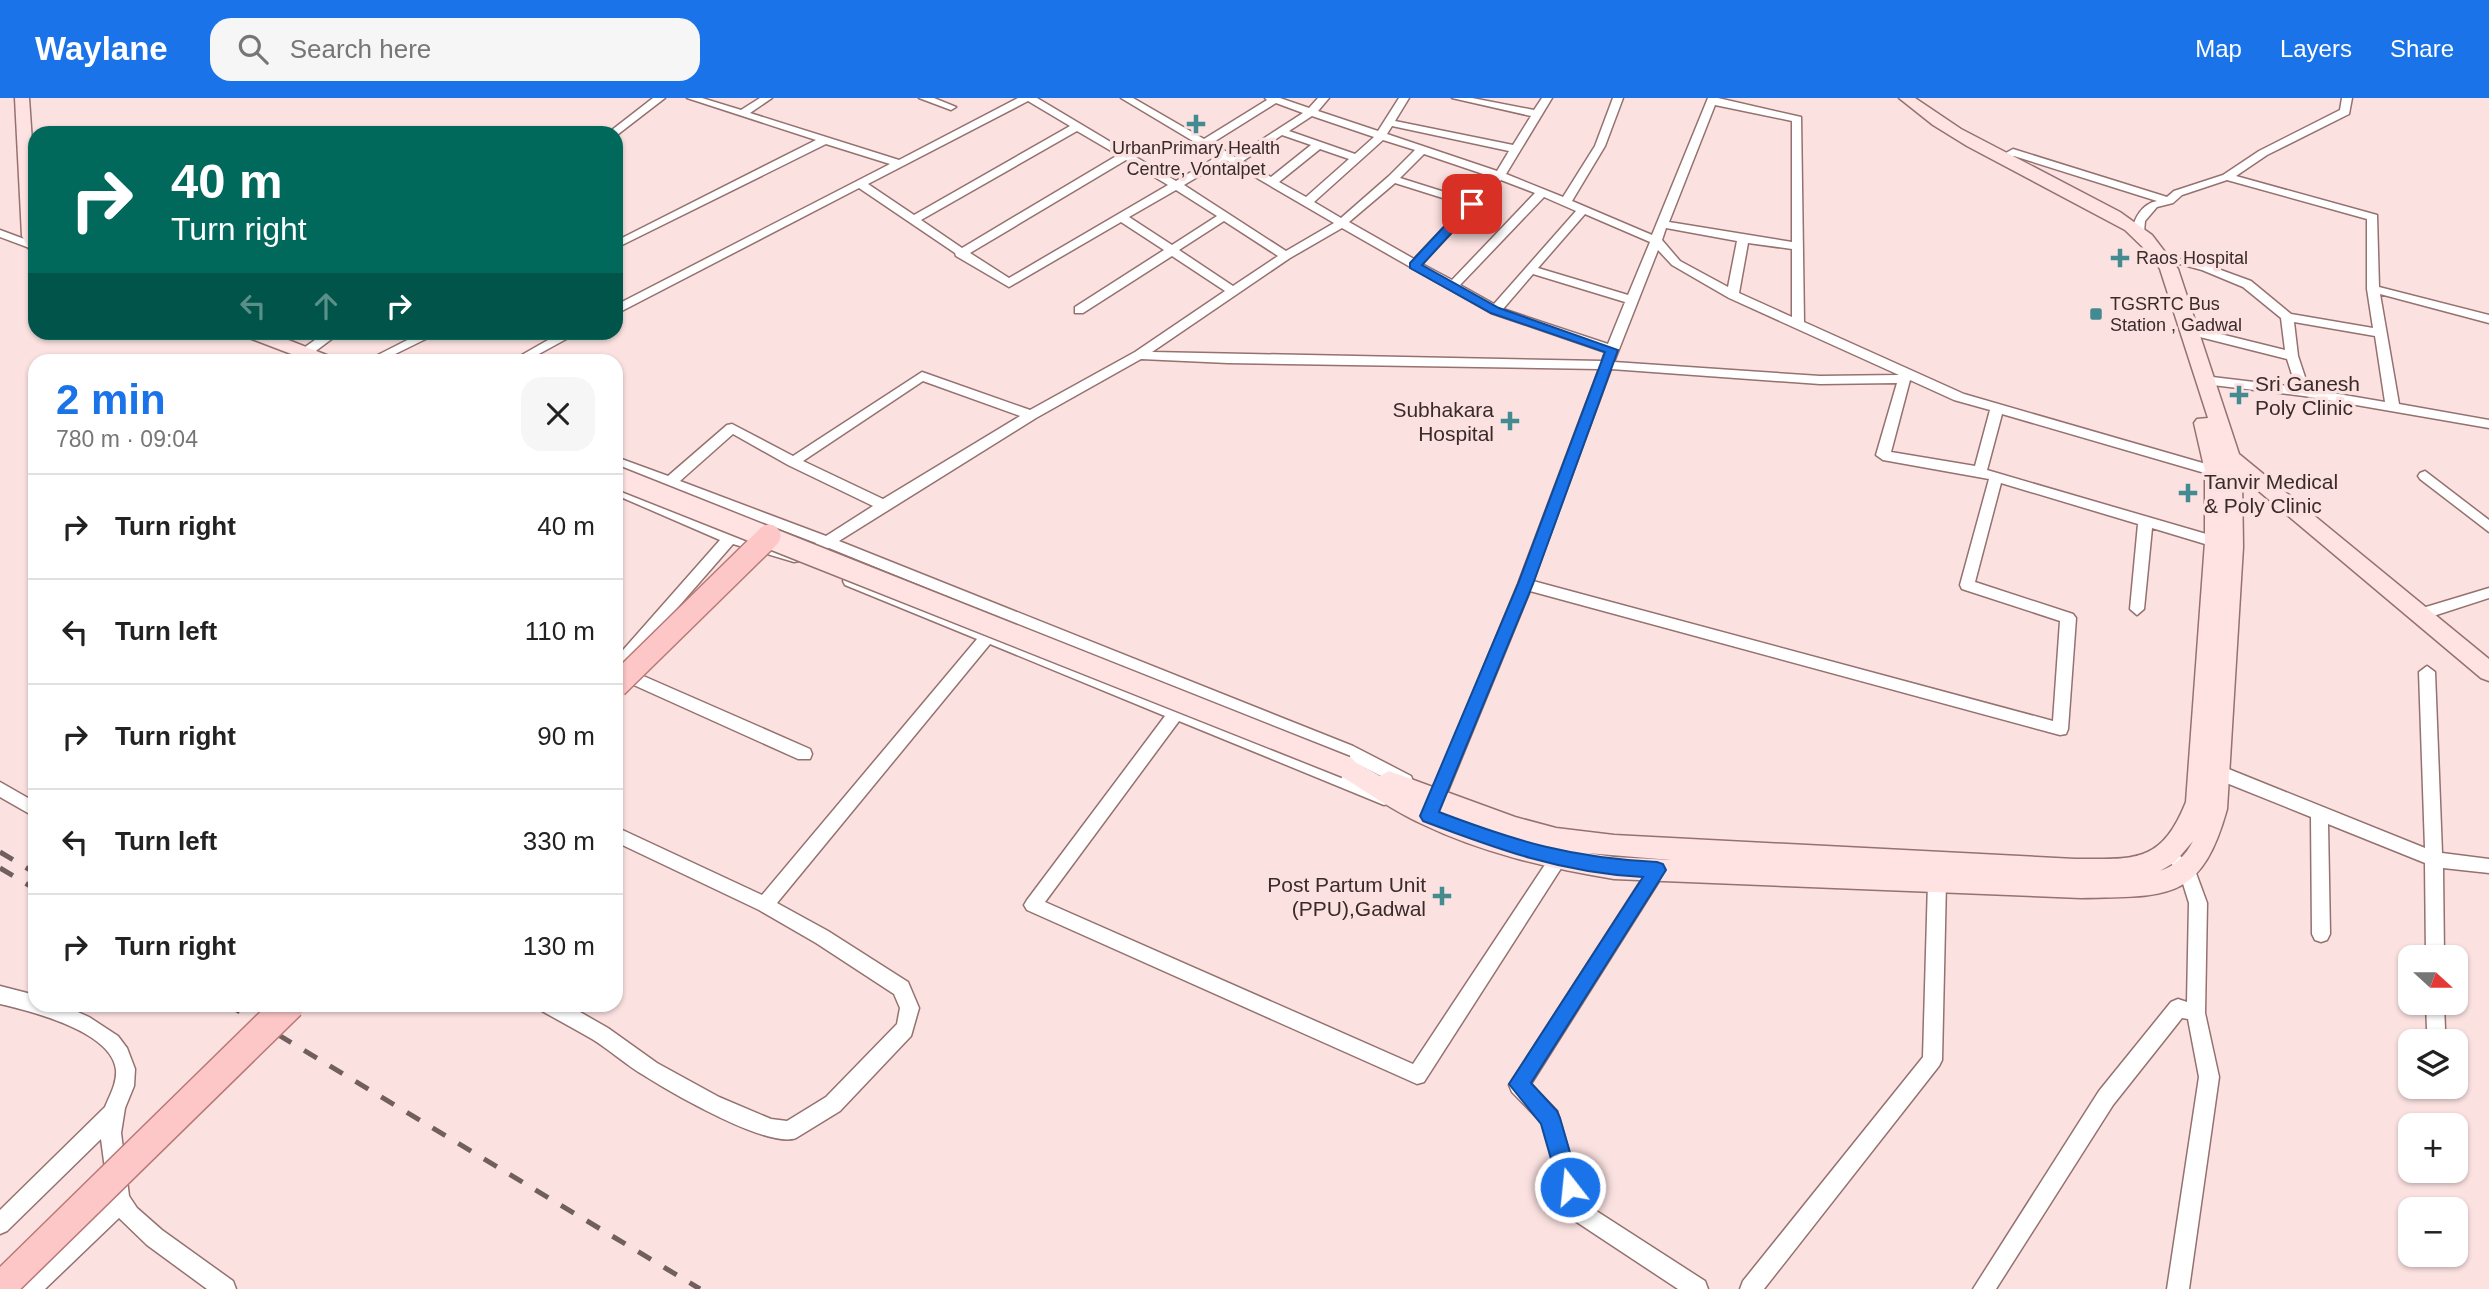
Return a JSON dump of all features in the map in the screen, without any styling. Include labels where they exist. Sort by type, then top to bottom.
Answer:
[{"type":"main road","points":[[22,98],[28,202]]},
{"type":"main road","points":[[1895,98],[1963,144],[2101,218],[2140,245],[2154,265],[2221,462],[2198,802],[2179,862]]},
{"type":"main road","points":[[623,480],[1346,767],[1434,807],[1510,847],[1558,859],[1614,868],[1937,882],[2124,886],[2160,882],[2179,862],[2205,843],[2216,808],[2233,547],[2221,462],[2204,380],[2173,280],[2162,256],[2138,232],[1931,117],[1906,98]]},
{"type":"main road","points":[[271,340],[305,353]]},
{"type":"main road","points":[[2221,462],[2421,614],[2489,672]]},
{"type":"main road","points":[[2221,462],[2489,690]]},
{"type":"main road","points":[[623,679],[769,536]]},
{"type":"main road","points":[[1434,807],[1556,838],[1614,846],[2075,870],[2118,869],[2179,862]]},
{"type":"main road","points":[[0,1288],[282,1012]]},
{"type":"street","points":[[622,126],[660,98]]},
{"type":"street","points":[[692,98],[898,163]]},
{"type":"street","points":[[743,113],[767,98]]},
{"type":"street","points":[[924,98],[951,107]]},
{"type":"street","points":[[623,306],[1028,98],[1078,125],[1286,256]]},
{"type":"street","points":[[1126,98],[1452,287],[1495,310],[1609,358]]},
{"type":"street","points":[[860,184],[915,219],[960,254],[1009,284],[1121,216],[1283,132],[1325,98]]},
{"type":"street","points":[[1307,202],[1380,137],[1404,98]]},
{"type":"street","points":[[1457,98],[1537,114]]},
{"type":"street","points":[[1414,266],[1499,176],[1547,98]]},
{"type":"street","points":[[1565,203],[1600,146],[1618,98]]},
{"type":"street","points":[[2138,232],[2139,220],[2153,205],[2169,201],[2178,193],[2227,177],[2263,153],[2346,112],[2347,98]]},
{"type":"street","points":[[1205,143],[1272,99],[1499,176],[1655,240],[1676,263],[1733,295],[1798,323],[1905,376],[1959,397],[2221,462]]},
{"type":"street","points":[[1434,807],[1525,584],[1631,300],[1713,99],[1797,119],[1798,323]]},
{"type":"street","points":[[1387,122],[1517,149]]},
{"type":"street","points":[[915,219],[1078,125]]},
{"type":"street","points":[[1283,132],[1357,158]]},
{"type":"street","points":[[623,241],[827,139]]},
{"type":"street","points":[[1272,182],[1318,145]]},
{"type":"street","points":[[802,559],[1031,415],[1139,355],[1286,256],[1342,223],[1420,151]]},
{"type":"street","points":[[2002,158],[2013,152],[2169,201]]},
{"type":"street","points":[[960,254],[1125,155]]},
{"type":"street","points":[[2227,177],[2373,216],[2373,289],[2378,333],[2393,408]]},
{"type":"street","points":[[1392,179],[1472,204]]},
{"type":"street","points":[[1452,287],[1542,193]]},
{"type":"street","points":[[1495,310],[1582,211]]},
{"type":"street","points":[[1121,216],[1233,291]]},
{"type":"street","points":[[1079,310],[1173,252],[1225,216]]},
{"type":"street","points":[[1662,224],[1799,246]]},
{"type":"street","points":[[0,233],[28,243]]},
{"type":"street","points":[[1733,295],[1743,239]]},
{"type":"street","points":[[2162,256],[2206,268],[2247,284],[2287,317],[2378,333]]},
{"type":"street","points":[[1532,270],[1631,300]]},
{"type":"street","points":[[2373,289],[2489,319]]},
{"type":"street","points":[[2287,317],[2292,356],[2304,392]]},
{"type":"street","points":[[2188,330],[2292,356]]},
{"type":"street","points":[[305,353],[324,340]]},
{"type":"street","points":[[387,354],[417,340]]},
{"type":"street","points":[[531,354],[558,340]]},
{"type":"street","points":[[1139,355],[1228,359],[1609,358],[1820,380],[1905,376]]},
{"type":"street","points":[[793,462],[922,376],[1031,415]]},
{"type":"street","points":[[1905,376],[1884,455],[1980,472],[2215,542]]},
{"type":"street","points":[[2204,380],[2304,392],[2489,424]]},
{"type":"street","points":[[1980,472],[1997,408]]},
{"type":"street","points":[[646,503],[732,428],[793,462],[884,505]]},
{"type":"street","points":[[623,465],[828,542],[1347,751],[1434,807]]},
{"type":"street","points":[[2425,476],[2489,527]]},
{"type":"street","points":[[1525,584],[2060,729],[2068,618],[1967,585],[1996,477]]},
{"type":"street","points":[[623,493],[730,538],[802,559],[986,638],[1175,714],[1434,807]]},
{"type":"street","points":[[2137,609],[2146,520]]},
{"type":"street","points":[[623,661],[730,538]]},
{"type":"street","points":[[2421,614],[2489,593]]},
{"type":"street","points":[[765,905],[986,638]]},
{"type":"street","points":[[623,672],[804,754]]},
{"type":"street","points":[[2427,672],[2435,945]]},
{"type":"street","points":[[1175,714],[1033,905],[1417,1075],[1558,859]]},
{"type":"street","points":[[2220,774],[2434,859],[2489,866]]},
{"type":"street","points":[[0,789],[28,806]]},
{"type":"street","points":[[2319,814],[2321,934]]},
{"type":"street","points":[[561,1012],[601,1034],[650,1069],[712,1104],[771,1129],[789,1130],[833,1104],[904,1030],[911,1015],[909,1000],[901,988],[822,937],[765,905],[623,837]]},
{"type":"street","points":[[2178,1289],[2209,1077],[2196,1013],[2198,903],[2179,862]]},
{"type":"street","points":[[1657,870],[1519,1084],[1550,1118],[1576,1210],[1697,1289]]},
{"type":"street","points":[[1751,1289],[1932,1060],[1937,882]]},
{"type":"street","points":[[0,995],[28,1002]]},
{"type":"street","points":[[1984,1289],[2106,1098],[2178,1008],[2196,1013]]},
{"type":"street","points":[[57,1012],[75,1019],[104,1038],[121,1053],[127,1069],[113,1113],[111,1150],[120,1202],[132,1220],[225,1289]]},
{"type":"street","points":[[2435,1015],[2436,1029]]},
{"type":"street","points":[[0,1224],[113,1113]]},
{"type":"street","points":[[30,1289],[120,1202]]},
{"type":"railway","points":[[0,852],[28,869]]},
{"type":"railway","points":[[0,868],[28,885]]},
{"type":"railway","points":[[240,1012],[700,1289]]},
{"type":"place","name":"UrbanPrimary Health Centre, Vontalpet","points":[[1196,124]]},
{"type":"place","name":"Raos Hospital","points":[[2120,258]]},
{"type":"place","name":"TGSRTC Bus Station , Gadwal","points":[[2096,314]]},
{"type":"place","name":"Sri Ganesh Poly Clinic","points":[[2239,395]]},
{"type":"place","name":"Subhakara Hospital","points":[[1510,421]]},
{"type":"place","name":"Tanvir Medical & Poly Clinic","points":[[2188,493]]},
{"type":"place","name":"Post Partum Unit (PPU),Gadwal","points":[[1442,896]]},
{"type":"route","points":[[1472,204],[1414,266],[1495,310],[1540,328],[1612,350],[1525,584],[1429,816],[1510,847],[1558,859],[1614,868],[1657,870],[1519,1084],[1550,1118],[1570,1187]]}]
